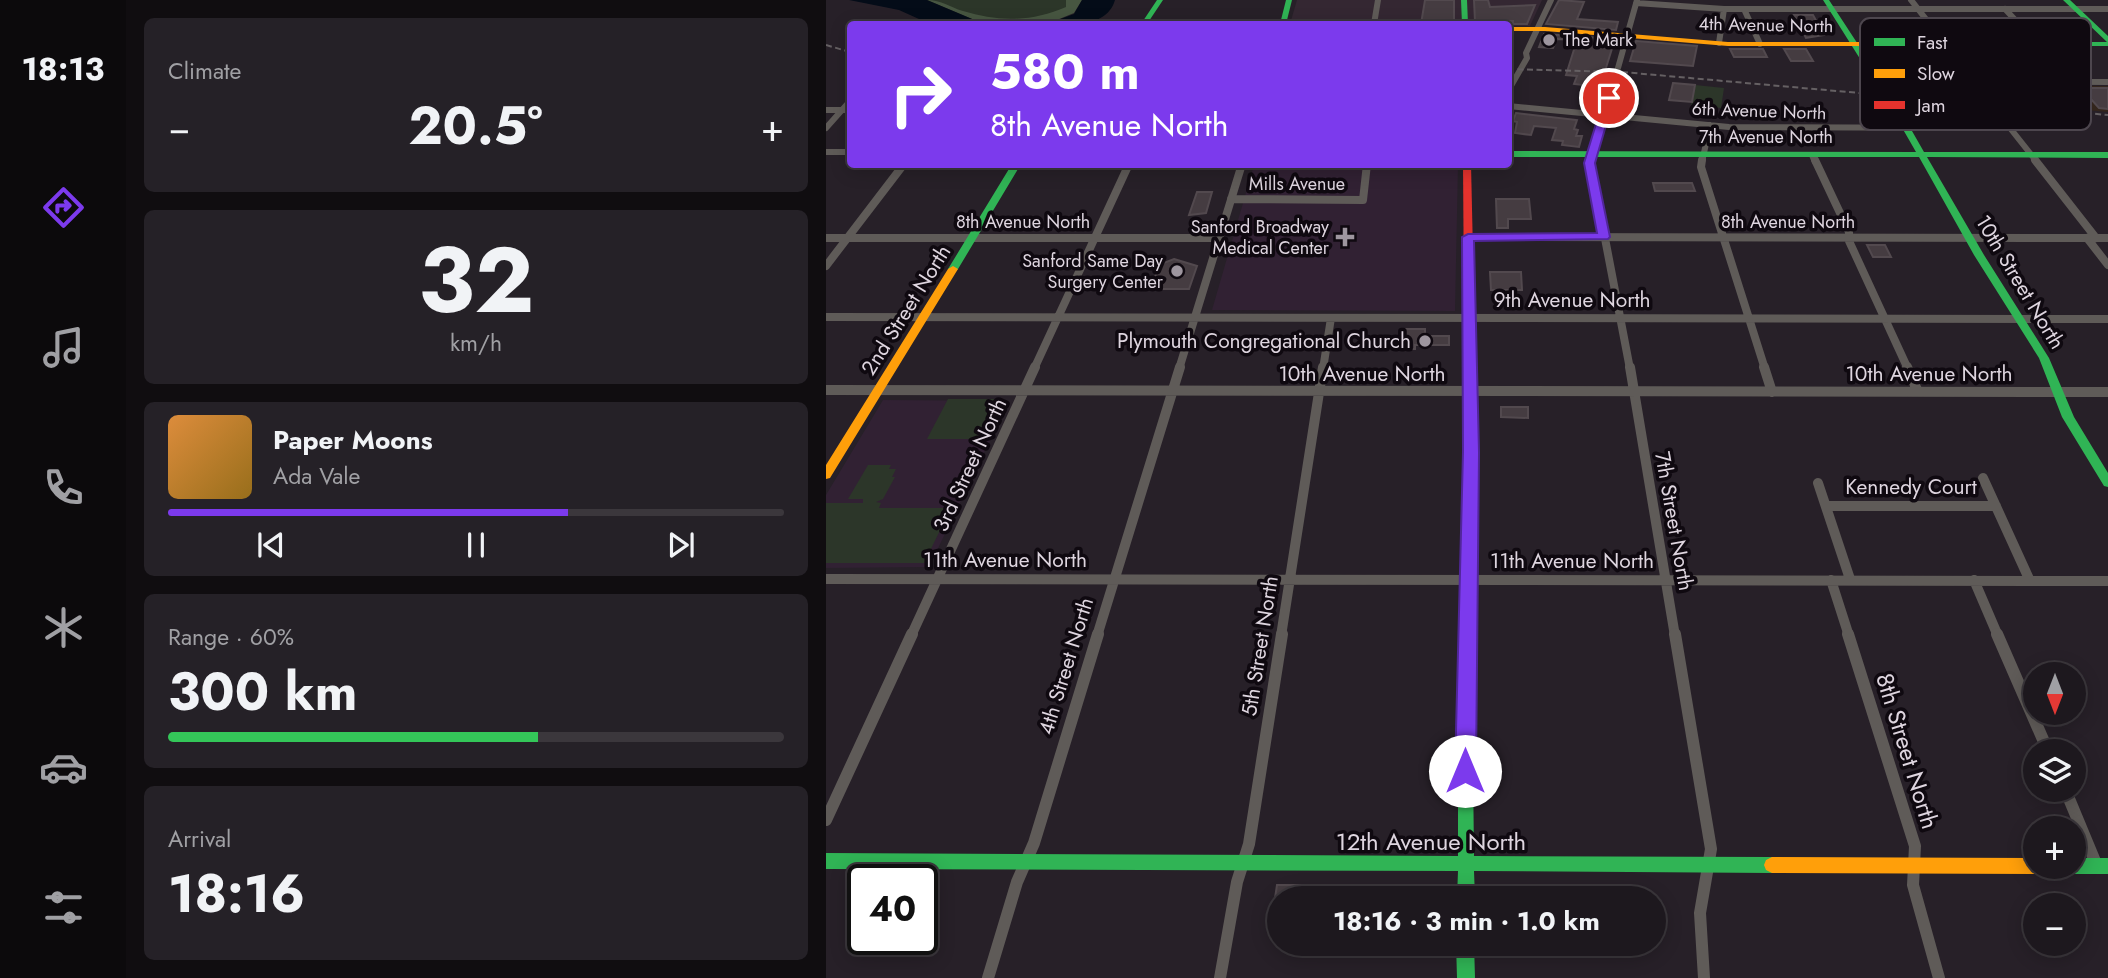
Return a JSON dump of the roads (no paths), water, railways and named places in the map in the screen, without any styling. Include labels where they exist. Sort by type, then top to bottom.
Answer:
[{"type":"street","points":[[1146,21],[1160,0]]},
{"type":"street","points":[[1284,21],[1289,0]]},
{"type":"street","points":[[1374,21],[1378,0]]},
{"type":"street","points":[[1464,0],[1465,21]]},
{"type":"street","points":[[1512,86],[1551,0]]},
{"type":"street","points":[[1911,0],[1925,18]]},
{"type":"street","points":[[1637,1],[1724,9],[1828,4],[1918,9],[2005,9],[2070,4],[2108,9]]},
{"type":"street","name":"7th Street North","points":[[1637,1],[1589,163],[1620,317],[1711,849],[1698,918],[1704,978]]},
{"type":"street","points":[[1828,4],[1860,55]]},
{"type":"street","points":[[2070,4],[2084,18]]},
{"type":"street","points":[[1719,43],[1724,9]]},
{"type":"street","points":[[1744,9],[1760,44]]},
{"type":"street","points":[[2005,9],[2013,18]]},
{"type":"street","points":[[2091,25],[2108,42]]},
{"type":"street","name":"4th Avenue North","points":[[1512,29],[1719,43],[1860,43]]},
{"type":"street","points":[[826,128],[847,104]]},
{"type":"street","name":"6th Avenue North","points":[[1512,106],[1710,125],[1860,127]]},
{"type":"street","points":[[826,110],[847,110]]},
{"type":"street","points":[[1710,125],[1701,167],[1772,392]]},
{"type":"street","name":"10th Street North","points":[[1906,130],[2044,358],[2068,417],[2108,483]]},
{"type":"street","name":"6th Avenue North","points":[[2012,130],[2031,155]]},
{"type":"street","points":[[826,152],[847,152]]},
{"type":"street","name":"7th Avenue North","points":[[1512,154],[2108,155]]},
{"type":"street","points":[[1812,155],[1918,392]]},
{"type":"street","points":[[2031,155],[2092,238],[2108,265]]},
{"type":"street","points":[[826,266],[901,168]]},
{"type":"street","name":"2nd Street North","points":[[826,475],[1015,168]]},
{"type":"street","name":"3rd Street North","points":[[826,820],[1127,168]]},
{"type":"street","name":"4th Street North","points":[[988,978],[1017,882],[1034,843],[1241,168]]},
{"type":"street","name":"Mills Avenue","points":[[1231,200],[1363,200],[1367,168]]},
{"type":"street","points":[[1466,886],[1465,673],[1470,580],[1471,391],[1467,168]]},
{"type":"street","name":"8th Avenue North","points":[[1468,237],[2108,238]]},
{"type":"street","name":"8th Avenue North","points":[[826,238],[1220,238]]},
{"type":"street","name":"9th Avenue North","points":[[826,317],[2108,319]]},
{"type":"street","name":"5th Street North","points":[[1220,978],[1237,882],[1249,844],[1331,318]]},
{"type":"street","name":"10th Avenue North","points":[[826,390],[1632,393],[2108,391]]},
{"type":"street","points":[[1983,478],[2030,581]]},
{"type":"street","points":[[1818,482],[1850,579]]},
{"type":"street","name":"Kennedy Court","points":[[1826,506],[1996,506]]},
{"type":"street","name":"11th Avenue North","points":[[826,579],[2108,581]]},
{"type":"street","name":"8th Street North","points":[[1831,580],[1915,846],[1913,885],[1940,978]]},
{"type":"street","points":[[1974,580],[2043,739]]},
{"type":"street","points":[[2071,802],[2103,866]]},
{"type":"street","name":"12th Avenue North","points":[[826,861],[2023,866]]},
{"type":"street","points":[[1465,956],[1466,978]]},
{"type":"railway","points":[[826,45],[847,51]]},
{"type":"railway","points":[[1512,69],[1622,72],[1860,93]]},
{"type":"railway","points":[[2091,113],[2108,115]]},
{"type":"place","name":"The Mark","points":[[1549,40]]},
{"type":"place","name":"Sanford Broadway Medical Center","points":[[1345,237]]},
{"type":"place","name":"Sanford Same Day Surgery Center","points":[[1177,271]]},
{"type":"place","name":"Plymouth Congregational Church","points":[[1425,341]]}]
